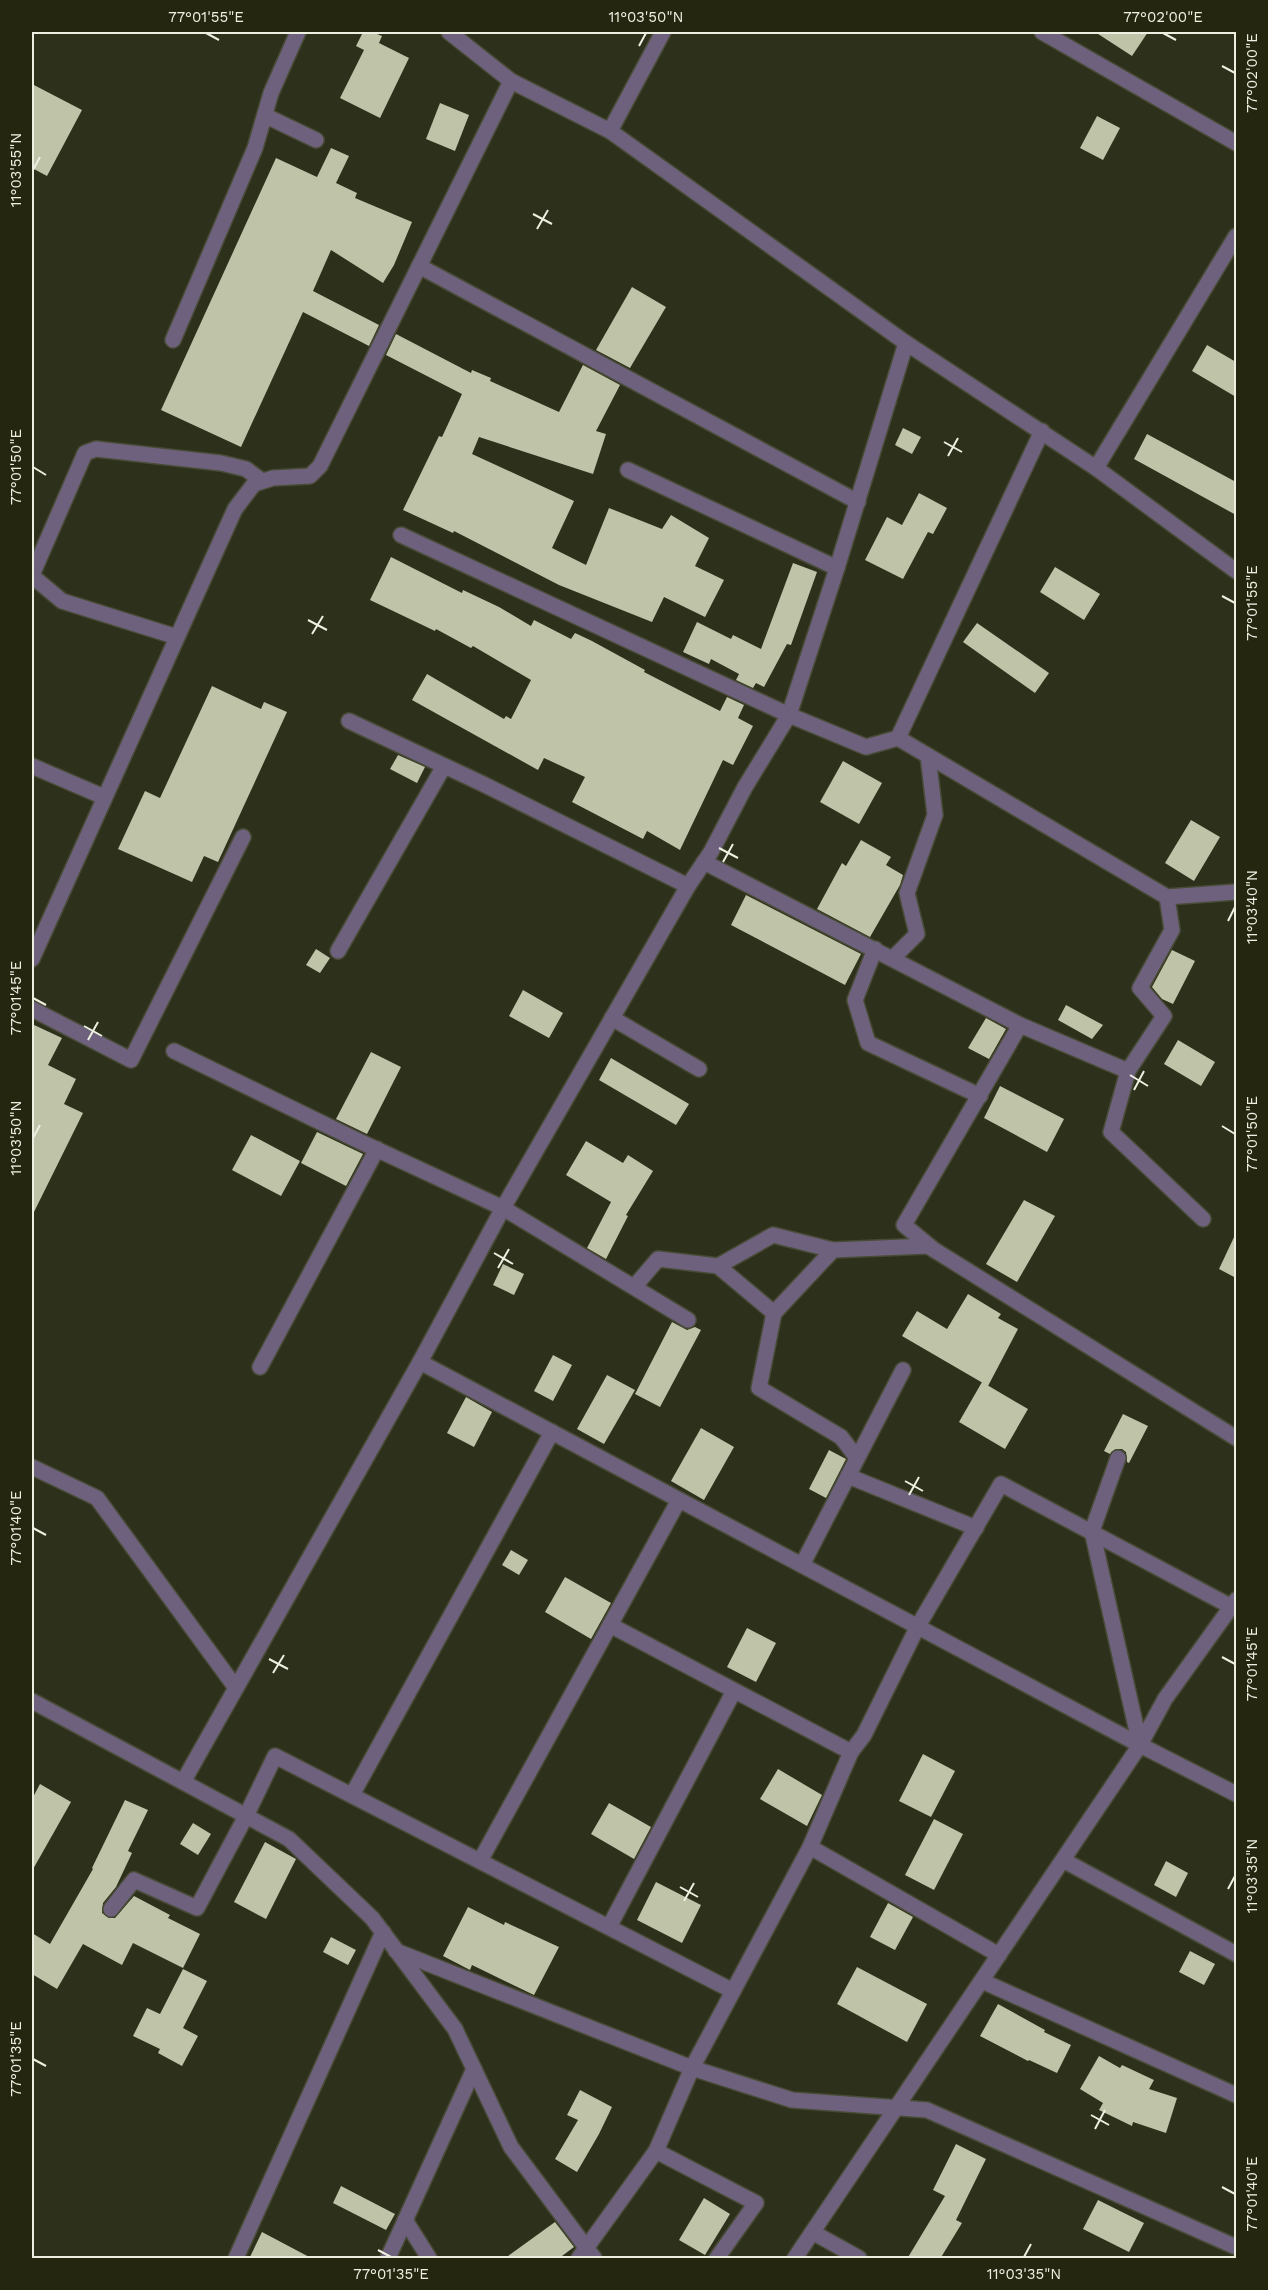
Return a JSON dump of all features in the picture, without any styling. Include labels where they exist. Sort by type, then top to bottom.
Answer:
[{"type":"street","points":[[173,340],[255,147],[271,93],[298,32]]},
{"type":"street","points":[[449,32],[511,81],[610,131],[906,343],[1096,468],[1236,571]]},
{"type":"street","points":[[610,131],[663,32]]},
{"type":"street","points":[[1042,32],[1236,143]]},
{"type":"street","points":[[32,958],[235,509],[254,484],[273,478],[310,476],[320,466],[511,81]]},
{"type":"street","points":[[266,116],[316,140]]},
{"type":"street","points":[[1096,468],[1236,236]]},
{"type":"street","points":[[419,266],[858,502]]},
{"type":"street","points":[[183,1782],[420,1362],[503,1208],[704,862],[745,787],[789,716],[906,343]]},
{"type":"street","points":[[898,738],[1042,431]]},
{"type":"street","points":[[177,637],[62,601],[32,575],[86,453],[96,448],[221,463],[246,469],[262,481]]},
{"type":"street","points":[[628,470],[837,568]]},
{"type":"street","points":[[401,535],[789,716],[866,747],[898,738],[1167,897],[1236,892]]},
{"type":"street","points":[[349,721],[688,886]]},
{"type":"street","points":[[893,958],[917,934],[907,892],[935,815],[928,756]]},
{"type":"street","points":[[32,766],[105,797]]},
{"type":"street","points":[[338,951],[444,766]]},
{"type":"street","points":[[32,1009],[131,1060],[243,837]]},
{"type":"street","points":[[704,862],[1020,1025],[1128,1071]]},
{"type":"street","points":[[1167,897],[1172,930],[1140,988],[1164,1016],[1128,1071],[1111,1132],[1203,1219]]},
{"type":"street","points":[[875,949],[855,1000],[867,1043],[980,1096]]},
{"type":"street","points":[[612,1018],[699,1069]]},
{"type":"street","points":[[933,1249],[904,1225],[1020,1025]]},
{"type":"street","points":[[174,1051],[503,1208],[688,1320]]},
{"type":"street","points":[[260,1367],[377,1149]]},
{"type":"street","points":[[718,1266],[773,1235],[833,1250],[928,1246],[1236,1438]]},
{"type":"street","points":[[833,1250],[774,1313],[759,1388],[841,1437],[857,1458]]},
{"type":"street","points":[[634,1287],[658,1259],[718,1266],[774,1313]]},
{"type":"street","points":[[420,1362],[1236,1794]]},
{"type":"street","points":[[802,1565],[903,1370]]},
{"type":"street","points":[[352,1795],[552,1432]]},
{"type":"street","points":[[1118,1458],[1092,1531],[1140,1745]]},
{"type":"street","points":[[32,1467],[97,1498],[236,1688]]},
{"type":"street","points":[[848,1476],[976,1528]]},
{"type":"street","points":[[32,1701],[289,1839],[372,1918],[455,2029],[511,2147],[586,2255],[656,2151],[692,2068],[810,1847],[850,1752],[864,1735],[918,1626],[1001,1484],[1233,1603],[1166,1699],[1140,1745],[795,2259]]},
{"type":"street","points":[[480,1861],[679,1500]]},
{"type":"street","points":[[610,1625],[850,1752]]},
{"type":"street","points":[[609,1927],[734,1691]]},
{"type":"street","points":[[111,1909],[134,1881],[197,1908],[275,1756],[733,1991]]},
{"type":"street","points":[[810,1847],[999,1955]]},
{"type":"street","points":[[1063,1860],[1236,1954]]},
{"type":"street","points":[[236,2259],[383,1932]]},
{"type":"street","points":[[396,1951],[692,2068],[792,2100],[927,2110],[1236,2247]]},
{"type":"street","points":[[982,1981],[1236,2096]]},
{"type":"street","points":[[388,2259],[474,2069]]},
{"type":"street","points":[[656,2151],[756,2203],[717,2259]]},
{"type":"street","points":[[405,2220],[429,2259]]},
{"type":"street","points":[[814,2232],[859,2259]]},
{"type":"building","points":[[363,32],[372,32],[382,36],[379,43],[409,58],[380,118],[340,98],[364,50],[356,46]]},
{"type":"building","points":[[1095,32],[1148,32],[1132,56]]},
{"type":"building","points":[[32,84],[82,110],[47,176],[32,168]]},
{"type":"building","points":[[440,103],[469,115],[455,151],[426,139]]},
{"type":"building","points":[[1097,116],[1120,128],[1103,160],[1080,148]]},
{"type":"building","points":[[331,148],[349,156],[336,183],[357,193],[355,198],[412,222],[394,265],[383,283],[331,250],[313,291],[379,325],[369,346],[303,312],[241,447],[161,410],[276,158],[317,177]]},
{"type":"building","points":[[632,287],[666,307],[630,368],[596,350]]},
{"type":"building","points":[[396,334],[471,373],[472,370],[491,378],[490,381],[559,412],[583,365],[620,385],[596,431],[606,434],[593,474],[479,437],[472,454],[574,501],[552,548],[586,565],[609,508],[662,529],[671,515],[709,538],[695,566],[724,580],[705,617],[664,597],[652,622],[559,585],[454,531],[453,533],[403,510],[462,394],[386,355]]},
{"type":"building","points":[[1207,345],[1236,362],[1236,397],[1192,371]]},
{"type":"building","points":[[903,428],[921,437],[912,454],[895,445]]},
{"type":"building","points":[[1147,434],[1236,482],[1236,515],[1134,459]]},
{"type":"building","points":[[919,493],[947,508],[933,534],[928,532],[903,579],[865,560],[887,517],[902,525]]},
{"type":"building","points":[[391,557],[462,593],[463,590],[499,607],[531,626],[534,620],[571,639],[575,633],[720,711],[727,697],[744,705],[738,718],[753,726],[733,765],[723,760],[680,850],[647,831],[643,839],[572,802],[585,777],[544,758],[538,770],[412,700],[427,674],[504,719],[506,716],[511,719],[531,680],[473,646],[471,648],[436,629],[435,631],[370,600]]},
{"type":"building","points":[[793,563],[817,572],[791,645],[787,644],[764,687],[756,683],[753,688],[736,680],[739,674],[711,659],[709,664],[683,652],[697,622],[731,639],[733,635],[761,649]]},
{"type":"building","points":[[1055,567],[1100,594],[1084,620],[1040,592]]},
{"type":"building","points":[[977,623],[1049,673],[1035,693],[963,642]]},
{"type":"building","points":[[212,686],[261,709],[264,702],[287,712],[218,862],[204,856],[192,882],[118,849],[145,791],[160,798]]},
{"type":"building","points":[[398,755],[425,767],[417,783],[390,769]]},
{"type":"building","points":[[843,761],[882,783],[859,824],[820,802]]},
{"type":"building","points":[[1191,820],[1220,837],[1194,881],[1165,863]]},
{"type":"building","points":[[861,840],[891,857],[886,865],[903,875],[900,885],[870,937],[817,909],[842,863],[846,866]]},
{"type":"building","points":[[746,895],[861,954],[845,985],[731,925]]},
{"type":"building","points":[[316,949],[330,958],[320,973],[306,965]]},
{"type":"building","points":[[1172,950],[1195,961],[1173,1004],[1162,999],[1152,987]]},
{"type":"building","points":[[523,990],[563,1013],[549,1038],[509,1016]]},
{"type":"building","points":[[1066,1005],[1103,1025],[1092,1039],[1058,1020]]},
{"type":"building","points":[[986,1018],[1006,1029],[989,1059],[968,1048]]},
{"type":"building","points":[[32,1024],[62,1038],[48,1065],[76,1079],[64,1104],[83,1113],[32,1216]]},
{"type":"building","points":[[1178,1040],[1215,1062],[1201,1086],[1164,1064]]},
{"type":"building","points":[[371,1052],[401,1067],[367,1134],[336,1119]]},
{"type":"building","points":[[611,1058],[689,1104],[676,1125],[599,1080]]},
{"type":"building","points":[[1000,1086],[1064,1119],[1047,1152],[984,1118]]},
{"type":"building","points":[[317,1132],[363,1154],[346,1186],[301,1163]]},
{"type":"building","points":[[251,1135],[300,1161],[281,1196],[232,1170]]},
{"type":"building","points":[[586,1141],[623,1163],[628,1155],[653,1171],[626,1215],[628,1216],[606,1259],[587,1248],[611,1202],[566,1175]]},
{"type":"building","points":[[1024,1200],[1055,1216],[1017,1282],[986,1264]]},
{"type":"building","points":[[1236,1233],[1236,1278],[1219,1269]]},
{"type":"building","points":[[503,1264],[524,1274],[514,1295],[493,1285]]},
{"type":"building","points":[[968,1294],[1001,1314],[998,1318],[1018,1329],[988,1386],[902,1336],[917,1311],[947,1329]]},
{"type":"building","points":[[672,1322],[687,1330],[695,1327],[701,1330],[660,1407],[635,1394]]},
{"type":"building","points":[[553,1355],[572,1365],[553,1401],[534,1391]]},
{"type":"building","points":[[607,1375],[635,1390],[604,1444],[577,1429]]},
{"type":"building","points":[[982,1382],[1028,1409],[1005,1449],[959,1422]]},
{"type":"building","points":[[466,1397],[492,1412],[474,1447],[447,1433]]},
{"type":"building","points":[[1123,1414],[1148,1426],[1129,1463],[1126,1452],[1122,1449],[1116,1449],[1110,1454],[1104,1451]]},
{"type":"building","points":[[701,1428],[734,1447],[704,1500],[671,1481]]},
{"type":"building","points":[[829,1450],[846,1459],[826,1498],[809,1489]]},
{"type":"building","points":[[511,1550],[528,1560],[519,1575],[502,1565]]},
{"type":"building","points":[[565,1577],[611,1603],[591,1639],[545,1612]]},
{"type":"building","points":[[747,1628],[776,1643],[756,1682],[727,1667]]},
{"type":"building","points":[[923,1754],[955,1771],[931,1817],[899,1801]]},
{"type":"building","points":[[778,1769],[822,1795],[807,1826],[760,1799]]},
{"type":"building","points":[[40,1784],[71,1802],[32,1871],[32,1799]]},
{"type":"building","points":[[125,1800],[148,1810],[128,1851],[132,1853],[116,1887],[103,1903],[102,1913],[109,1918],[115,1918],[134,1896],[170,1915],[168,1918],[200,1934],[183,1968],[133,1943],[122,1965],[83,1944],[57,1989],[32,1974],[32,1933],[50,1944],[93,1869]]},
{"type":"building","points":[[609,1803],[651,1827],[634,1859],[591,1834]]},
{"type":"building","points":[[934,1819],[963,1834],[934,1890],[905,1875]]},
{"type":"building","points":[[193,1823],[211,1834],[198,1855],[180,1844]]},
{"type":"building","points":[[265,1842],[296,1859],[266,1919],[234,1902]]},
{"type":"building","points":[[1166,1861],[1188,1873],[1176,1897],[1154,1885]]},
{"type":"building","points":[[656,1882],[701,1905],[682,1943],[637,1920]]},
{"type":"building","points":[[888,1903],[913,1917],[895,1950],[870,1937]]},
{"type":"building","points":[[468,1907],[504,1925],[505,1922],[559,1947],[534,1995],[472,1965],[470,1970],[443,1956]]},
{"type":"building","points":[[331,1937],[356,1950],[348,1965],[323,1952]]},
{"type":"building","points":[[1190,1951],[1215,1964],[1204,1985],[1179,1972]]},
{"type":"building","points":[[857,1967],[927,2004],[907,2042],[837,2004]]},
{"type":"building","points":[[183,1969],[207,1981],[183,2028],[198,2036],[182,2066],[158,2053],[160,2049],[133,2036],[147,2008],[160,2014]]},
{"type":"building","points":[[998,2004],[1045,2030],[1044,2032],[1071,2045],[1057,2073],[980,2036]]},
{"type":"building","points":[[1099,2056],[1120,2068],[1122,2065],[1154,2080],[1149,2089],[1177,2098],[1166,2133],[1133,2122],[1132,2126],[1099,2110],[1103,2103],[1080,2089]]},
{"type":"building","points":[[580,2090],[612,2107],[577,2172],[555,2159],[578,2120],[567,2115]]},
{"type":"building","points":[[956,2144],[986,2159],[956,2220],[962,2223],[940,2259],[907,2259],[945,2196],[933,2190]]},
{"type":"building","points":[[341,2186],[395,2214],[386,2230],[333,2203]]},
{"type":"building","points":[[704,2198],[730,2214],[705,2255],[679,2240]]},
{"type":"building","points":[[1098,2200],[1144,2223],[1129,2252],[1083,2229]]},
{"type":"building","points":[[555,2222],[574,2247],[558,2259],[504,2259]]},
{"type":"building","points":[[262,2232],[313,2259],[249,2259]]}]
